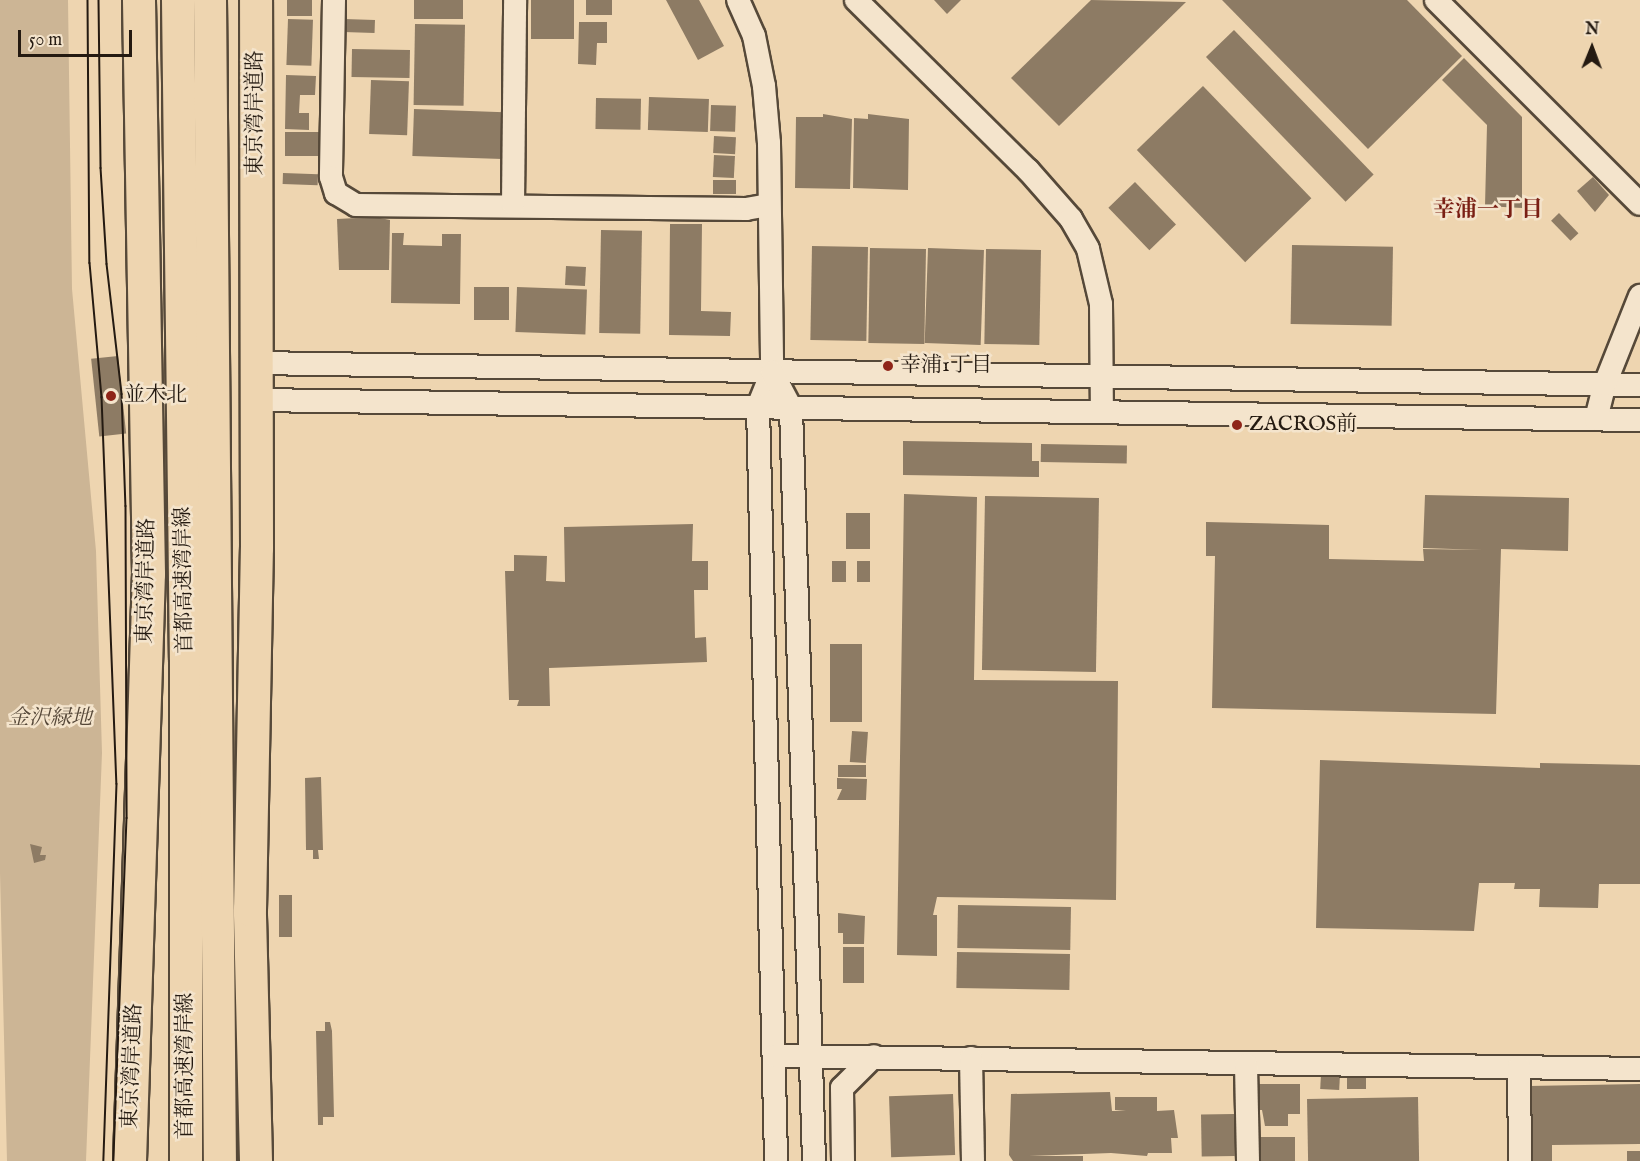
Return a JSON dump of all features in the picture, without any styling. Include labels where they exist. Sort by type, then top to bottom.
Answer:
[{"type":"highway","name":"東京湾岸道路","points":[[130,1161],[149,574],[139,0]]},
{"type":"highway","name":"首都高速湾岸線","points":[[178,0],[186,660],[186,1161]]},
{"type":"highway","name":"首都高速湾岸線","points":[[210,0],[218,531],[220,1161]]},
{"type":"highway","name":"東京湾岸道路","points":[[256,0],[256,400],[250,910],[256,1161]]},
{"type":"street","points":[[334,0],[331,177],[336,193],[356,205],[513,204],[746,209],[769,205]]},
{"type":"street","points":[[513,204],[515,0]]},
{"type":"street","points":[[738,0],[754,36],[764,86],[769,205],[772,372],[758,406],[776,1161]]},
{"type":"street","points":[[856,0],[1028,170],[1071,219],[1088,249],[1101,304],[1102,411]]},
{"type":"street","points":[[1436,0],[1640,204]]},
{"type":"street","points":[[1596,419],[1605,384],[1640,296]]},
{"type":"street","points":[[256,363],[1640,384]]},
{"type":"street","points":[[772,372],[791,408],[814,1161]]},
{"type":"street","points":[[256,400],[1640,420]]},
{"type":"street","points":[[774,1056],[874,1056],[1246,1065],[1640,1069]]},
{"type":"street","points":[[843,1161],[842,1088],[874,1056]]},
{"type":"street","points":[[971,1058],[973,1161]]},
{"type":"street","points":[[1246,1065],[1248,1161]]},
{"type":"street","points":[[1519,1067],[1520,1161]]},
{"type":"green space","name":"金沢緑地","points":[[0,0],[68,0],[72,289],[96,551],[102,753],[86,1161],[7,1161],[0,873]]},
{"type":"building","points":[[287,0],[312,0],[312,16],[287,16]]},
{"type":"building","points":[[414,0],[463,0],[463,19],[414,19]]},
{"type":"building","points":[[531,0],[574,0],[574,39],[531,39]]},
{"type":"building","points":[[586,0],[612,0],[612,15],[586,15]]},
{"type":"building","points":[[666,0],[699,0],[724,46],[698,60]]},
{"type":"building","points":[[934,0],[961,0],[947,14]]},
{"type":"building","points":[[1091,0],[1186,2],[1059,126],[1011,78]]},
{"type":"building","points":[[1222,0],[1407,0],[1462,56],[1368,149]]},
{"type":"building","points":[[288,19],[313,20],[311,66],[286,65]]},
{"type":"building","points":[[344,19],[375,20],[375,33],[344,32]]},
{"type":"building","points":[[579,22],[607,22],[607,43],[597,43],[596,65],[578,64]]},
{"type":"building","points":[[415,24],[465,25],[464,106],[414,105]]},
{"type":"building","points":[[1234,30],[1374,175],[1346,202],[1206,57]]},
{"type":"building","points":[[352,49],[410,50],[410,78],[352,77]]},
{"type":"building","points":[[1464,58],[1522,117],[1522,208],[1485,206],[1487,125],[1442,80]]},
{"type":"building","points":[[286,75],[316,76],[315,95],[300,95],[299,113],[309,113],[309,130],[285,129]]},
{"type":"building","points":[[371,80],[409,81],[407,135],[369,134]]},
{"type":"building","points":[[1203,86],[1311,198],[1245,262],[1137,150]]},
{"type":"building","points":[[649,97],[709,99],[708,132],[648,130]]},
{"type":"building","points":[[596,98],[641,99],[640,130],[595,129]]},
{"type":"building","points":[[711,105],[736,106],[735,132],[710,131]]},
{"type":"building","points":[[414,109],[504,112],[502,159],[412,156]]},
{"type":"building","points":[[823,114],[852,119],[850,189],[795,188],[796,117],[823,117]]},
{"type":"building","points":[[868,114],[909,119],[908,190],[853,188],[854,118],[868,119]]},
{"type":"building","points":[[285,132],[319,132],[319,156],[285,156]]},
{"type":"building","points":[[714,136],[736,137],[735,154],[713,153]]},
{"type":"building","points":[[714,155],[735,156],[734,178],[713,177]]},
{"type":"building","points":[[283,173],[318,174],[318,185],[283,184]]},
{"type":"building","points":[[1593,177],[1609,195],[1595,212],[1577,191]]},
{"type":"building","points":[[713,180],[736,180],[736,194],[713,194]]},
{"type":"building","points":[[1135,182],[1176,224],[1149,250],[1108,208]]},
{"type":"building","points":[[1559,213],[1578,233],[1571,241],[1551,221]]},
{"type":"building","points":[[375,217],[390,220],[389,270],[339,270],[337,219]]},
{"type":"building","points":[[670,224],[702,224],[701,311],[731,312],[730,336],[669,335]]},
{"type":"building","points":[[601,230],[642,231],[640,334],[599,333]]},
{"type":"building","points":[[392,233],[404,233],[403,245],[442,246],[442,234],[461,234],[460,304],[391,303]]},
{"type":"building","points":[[1292,245],[1393,247],[1392,326],[1291,324]]},
{"type":"building","points":[[812,246],[868,247],[866,341],[810,340]]},
{"type":"building","points":[[870,248],[926,249],[924,344],[868,343]]},
{"type":"building","points":[[928,248],[984,250],[981,345],[925,343]]},
{"type":"building","points":[[986,249],[1041,250],[1039,345],[984,344]]},
{"type":"building","points":[[566,266],[586,267],[585,286],[565,285]]},
{"type":"building","points":[[474,287],[509,287],[509,320],[474,320]]},
{"type":"building","points":[[517,287],[587,289],[585,334],[515,332]]},
{"type":"building","points":[[118,356],[126,434],[99,436],[91,359]]},
{"type":"building","points":[[903,441],[1032,443],[1032,461],[1039,461],[1039,477],[903,475]]},
{"type":"building","points":[[1041,444],[1127,446],[1127,463],[1041,462]]},
{"type":"building","points":[[904,494],[977,497],[974,680],[1118,681],[1116,900],[937,897],[933,915],[937,915],[937,956],[897,955]]},
{"type":"building","points":[[1425,495],[1569,498],[1568,551],[1501,549],[1496,714],[1212,708],[1215,556],[1206,556],[1206,522],[1329,525],[1329,559],[1424,561],[1423,549],[1483,550],[1423,548]]},
{"type":"building","points":[[985,496],[1099,498],[1096,672],[982,670]]},
{"type":"building","points":[[846,513],[870,513],[870,549],[846,549]]},
{"type":"building","points":[[693,524],[692,561],[708,561],[708,590],[694,590],[695,638],[706,637],[707,662],[549,668],[550,706],[517,706],[519,700],[509,700],[505,571],[514,571],[514,555],[547,556],[546,581],[565,582],[564,527]]},
{"type":"building","points":[[832,561],[846,561],[846,582],[832,582]]},
{"type":"building","points":[[857,561],[870,561],[870,582],[857,582]]},
{"type":"building","points":[[830,644],[862,644],[862,722],[830,722]]},
{"type":"building","points":[[852,731],[868,732],[866,763],[850,762]]},
{"type":"building","points":[[1320,760],[1540,768],[1540,763],[1640,765],[1640,884],[1599,884],[1598,908],[1539,907],[1540,889],[1514,889],[1515,883],[1479,883],[1474,931],[1316,928]]},
{"type":"building","points":[[838,765],[866,765],[866,777],[838,777]]},
{"type":"building","points":[[321,777],[323,850],[318,850],[319,859],[313,859],[313,850],[306,850],[305,778]]},
{"type":"building","points":[[837,778],[867,779],[866,800],[837,800],[842,789],[837,789]]},
{"type":"building","points":[[30,844],[42,847],[40,855],[46,855],[45,860],[34,863]]},
{"type":"building","points":[[279,895],[292,895],[292,937],[279,937]]},
{"type":"building","points":[[958,905],[1071,907],[1070,950],[957,948]]},
{"type":"building","points":[[838,913],[865,916],[864,944],[843,944],[843,933],[838,933]]},
{"type":"building","points":[[843,947],[864,947],[864,983],[843,983]]},
{"type":"building","points":[[957,952],[1070,954],[1069,990],[956,988]]},
{"type":"building","points":[[325,1022],[330,1022],[332,1031],[334,1117],[323,1117],[323,1125],[318,1125],[316,1031],[325,1031]]},
{"type":"building","points":[[1321,1074],[1340,1075],[1339,1090],[1320,1089]]},
{"type":"building","points":[[1347,1074],[1366,1074],[1366,1089],[1347,1089]]},
{"type":"building","points":[[1254,1084],[1300,1084],[1300,1114],[1288,1114],[1288,1126],[1265,1126],[1262,1110],[1256,1110],[1260,1094],[1254,1094]]},
{"type":"building","points":[[1640,1084],[1640,1144],[1552,1145],[1552,1161],[1529,1161],[1529,1086]]},
{"type":"building","points":[[1110,1092],[1112,1111],[1126,1111],[1115,1110],[1115,1097],[1157,1097],[1157,1111],[1174,1110],[1178,1138],[1171,1138],[1172,1153],[1148,1153],[1147,1156],[1111,1153],[1029,1156],[1083,1156],[1083,1161],[1013,1161],[1009,1155],[1011,1094]]},
{"type":"building","points":[[953,1094],[955,1155],[891,1157],[889,1096]]},
{"type":"building","points":[[1418,1097],[1419,1161],[1308,1161],[1307,1099]]},
{"type":"building","points":[[1234,1114],[1235,1156],[1202,1157],[1201,1115]]},
{"type":"building","points":[[1257,1137],[1295,1137],[1295,1161],[1257,1161]]},
{"type":"building","points":[[1627,1151],[1640,1151],[1640,1161],[1627,1161]]},
{"type":"tram line","points":[[88,0],[90,263],[102,397],[117,784],[104,1161]]},
{"type":"tram line","points":[[99,0],[101,168],[107,264],[122,394],[126,506],[127,818],[114,1161]]},
{"type":"place","name":"幸浦1丁目","points":[[888,366]]},
{"type":"place","name":"並木北","points":[[111,396]]},
{"type":"place","name":"ZACROS前","points":[[1237,425]]},
{"type":"district","name":"幸浦一丁目","points":[[1488,211]]}]
